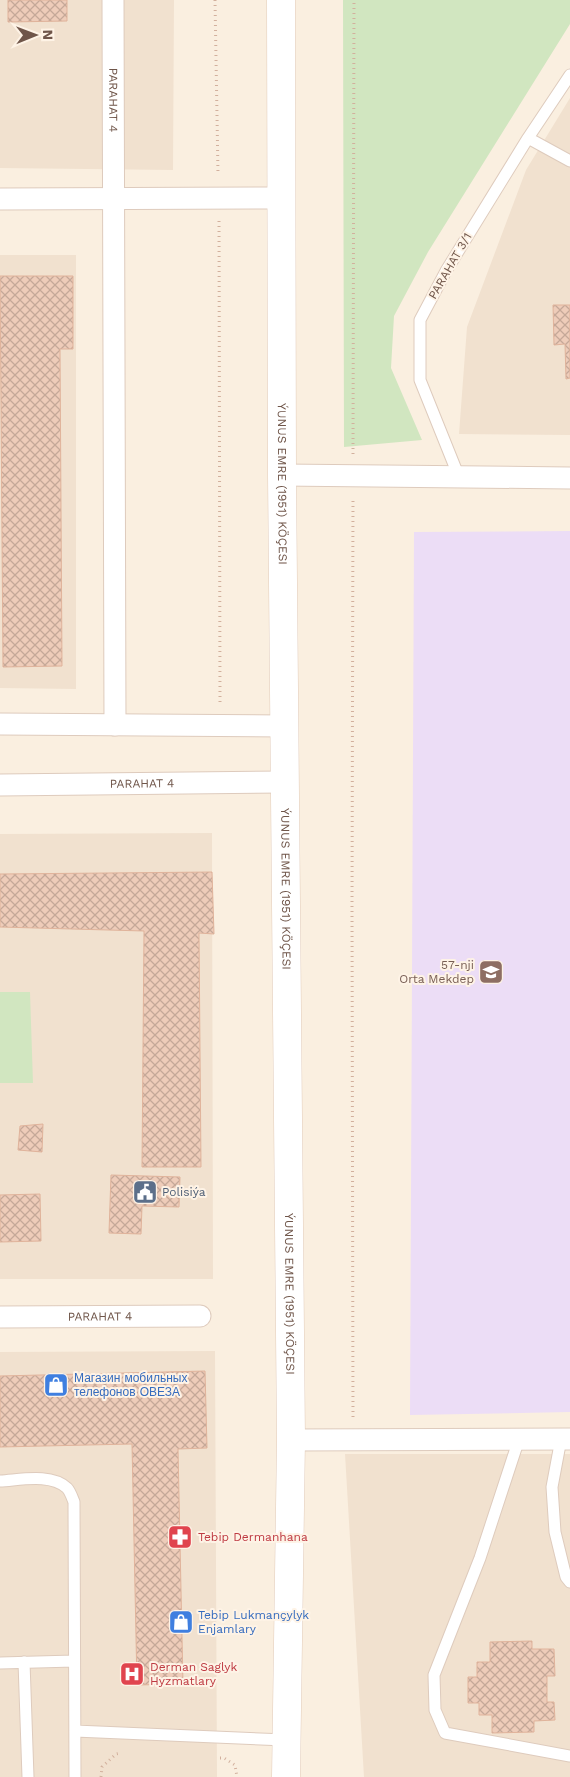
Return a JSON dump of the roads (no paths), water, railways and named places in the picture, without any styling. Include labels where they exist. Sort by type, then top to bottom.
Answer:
[{"type":"street","name":"PARAHAT 4","points":[[113,0],[116,725]]},
{"type":"street","name":"ÝUNUS EMRE (1951) KÖÇESI","points":[[281,0],[280,198],[291,1440],[286,1777]]},
{"type":"street","points":[[0,199],[280,198]]},
{"type":"street","points":[[282,475],[570,478]]},
{"type":"street","points":[[0,724],[284,726]]},
{"type":"street","name":"PARAHAT 4","points":[[0,784],[286,782]]},
{"type":"street","name":"PARAHAT 4","points":[[0,1317],[200,1316]]},
{"type":"street","points":[[291,1440],[565,1439]]},
{"type":"lane","name":"PARAHAT 3/1","points":[[459,477],[420,380],[420,320],[446,271],[570,74]]},
{"type":"lane","points":[[528,138],[570,161]]},
{"type":"lane","points":[[519,1439],[480,1558],[434,1675],[435,1710],[445,1733],[570,1756]]},
{"type":"lane","points":[[565,1439],[552,1487],[555,1532],[566,1576],[570,1582]]},
{"type":"lane","points":[[0,1481],[41,1479],[58,1482],[68,1489],[74,1502],[75,1777]]},
{"type":"lane","points":[[24,1662],[28,1777]]},
{"type":"lane","points":[[0,1663],[74,1662]]},
{"type":"lane","points":[[75,1731],[286,1740]]},
{"type":"place","name":"57-nji Orta Mekdep","points":[[491,972]]},
{"type":"place","name":"Polisiýa","points":[[145,1192]]},
{"type":"place","name":"Магазин мобильных телефонов ОВЕЗА","points":[[56,1385]]},
{"type":"place","name":"Tebip Dermanhana","points":[[180,1537]]},
{"type":"place","name":"Tebip Lukmançylyk Enjamlary","points":[[181,1622]]},
{"type":"place","name":"Derman Saglyk Hyzmatlary","points":[[132,1674]]}]
